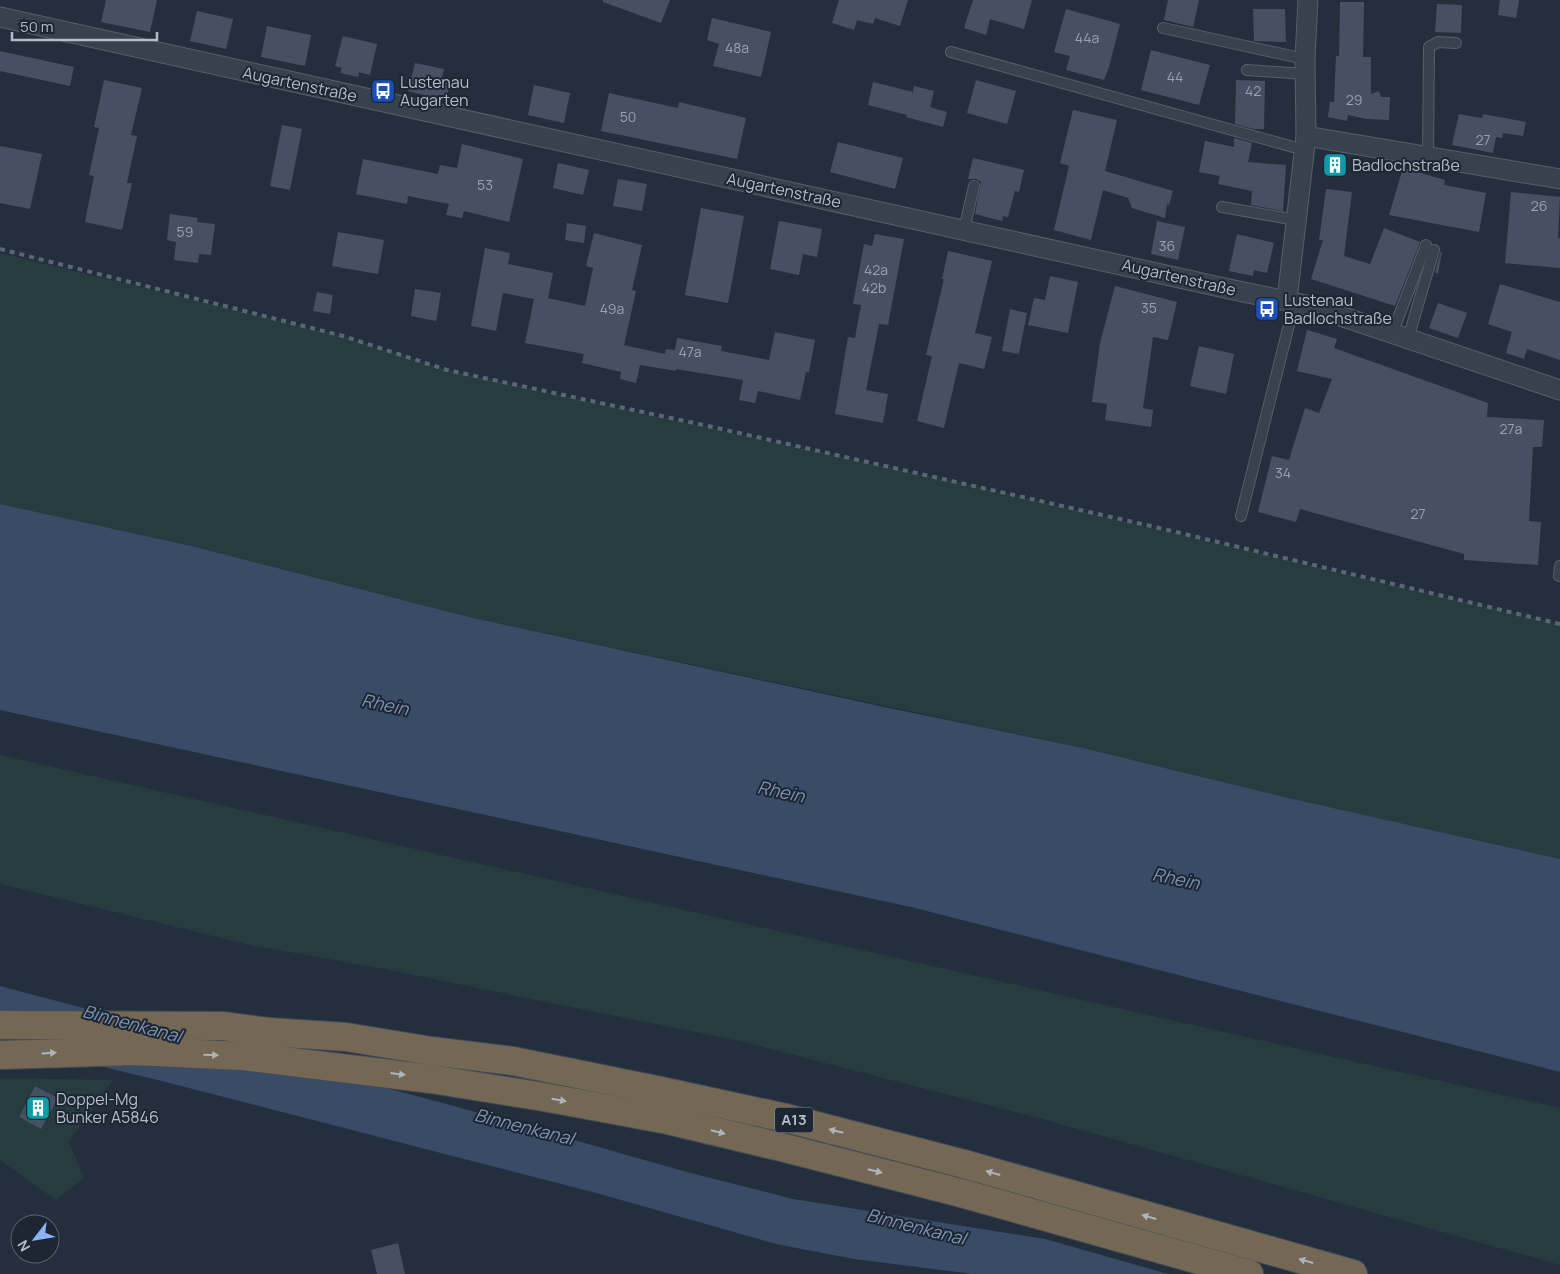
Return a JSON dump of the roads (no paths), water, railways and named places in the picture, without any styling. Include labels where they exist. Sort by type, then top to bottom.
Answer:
[{"type":"highway","name":"A13","points":[[0,1025],[223,1026],[269,1032],[346,1038],[513,1061],[786,1118],[964,1164],[1353,1274]]},
{"type":"highway","name":"A13","points":[[0,1055],[63,1052],[151,1052],[243,1056],[431,1079],[663,1118],[961,1193],[1249,1274]]},
{"type":"street","points":[[1287,300],[1305,143],[1305,66],[1308,0]]},
{"type":"street","name":"Augartenstraße","points":[[0,17],[1229,289],[1287,300],[1311,306],[1560,390]]},
{"type":"street","points":[[1305,143],[1428,156],[1560,179]]},
{"type":"lane","points":[[1163,28],[1305,66]]},
{"type":"lane","points":[[1428,156],[1428,48],[1438,42],[1456,43]]},
{"type":"lane","points":[[951,52],[1305,143]]},
{"type":"lane","points":[[1247,70],[1305,66]]},
{"type":"lane","points":[[964,230],[974,186]]},
{"type":"lane","points":[[1222,207],[1296,220]]},
{"type":"lane","points":[[1400,336],[1430,248],[1400,336]]},
{"type":"lane","points":[[1241,516],[1292,313],[1287,300]]},
{"type":"water","name":"Rhein","points":[[0,504],[191,546],[469,617],[1083,748],[1284,797],[1560,859],[1560,1072],[911,907],[0,710]]},
{"type":"water","name":"Binnenkanal","points":[[0,986],[454,1106],[683,1171],[793,1199],[1045,1239],[1168,1274],[973,1274],[854,1259],[776,1244],[600,1194],[166,1082],[0,1042]]},
{"type":"railway","points":[[0,249],[343,336],[447,370],[708,426],[1151,526],[1560,624]]},
{"type":"place","name":"Lustenau Augarten","points":[[383,91]]},
{"type":"place","name":"Badlochstraße","points":[[1335,165]]},
{"type":"place","name":"Lustenau Badlochstraße","points":[[1267,309]]},
{"type":"place","name":"Doppel-Mg Bunker A5846","points":[[38,1108]]}]
